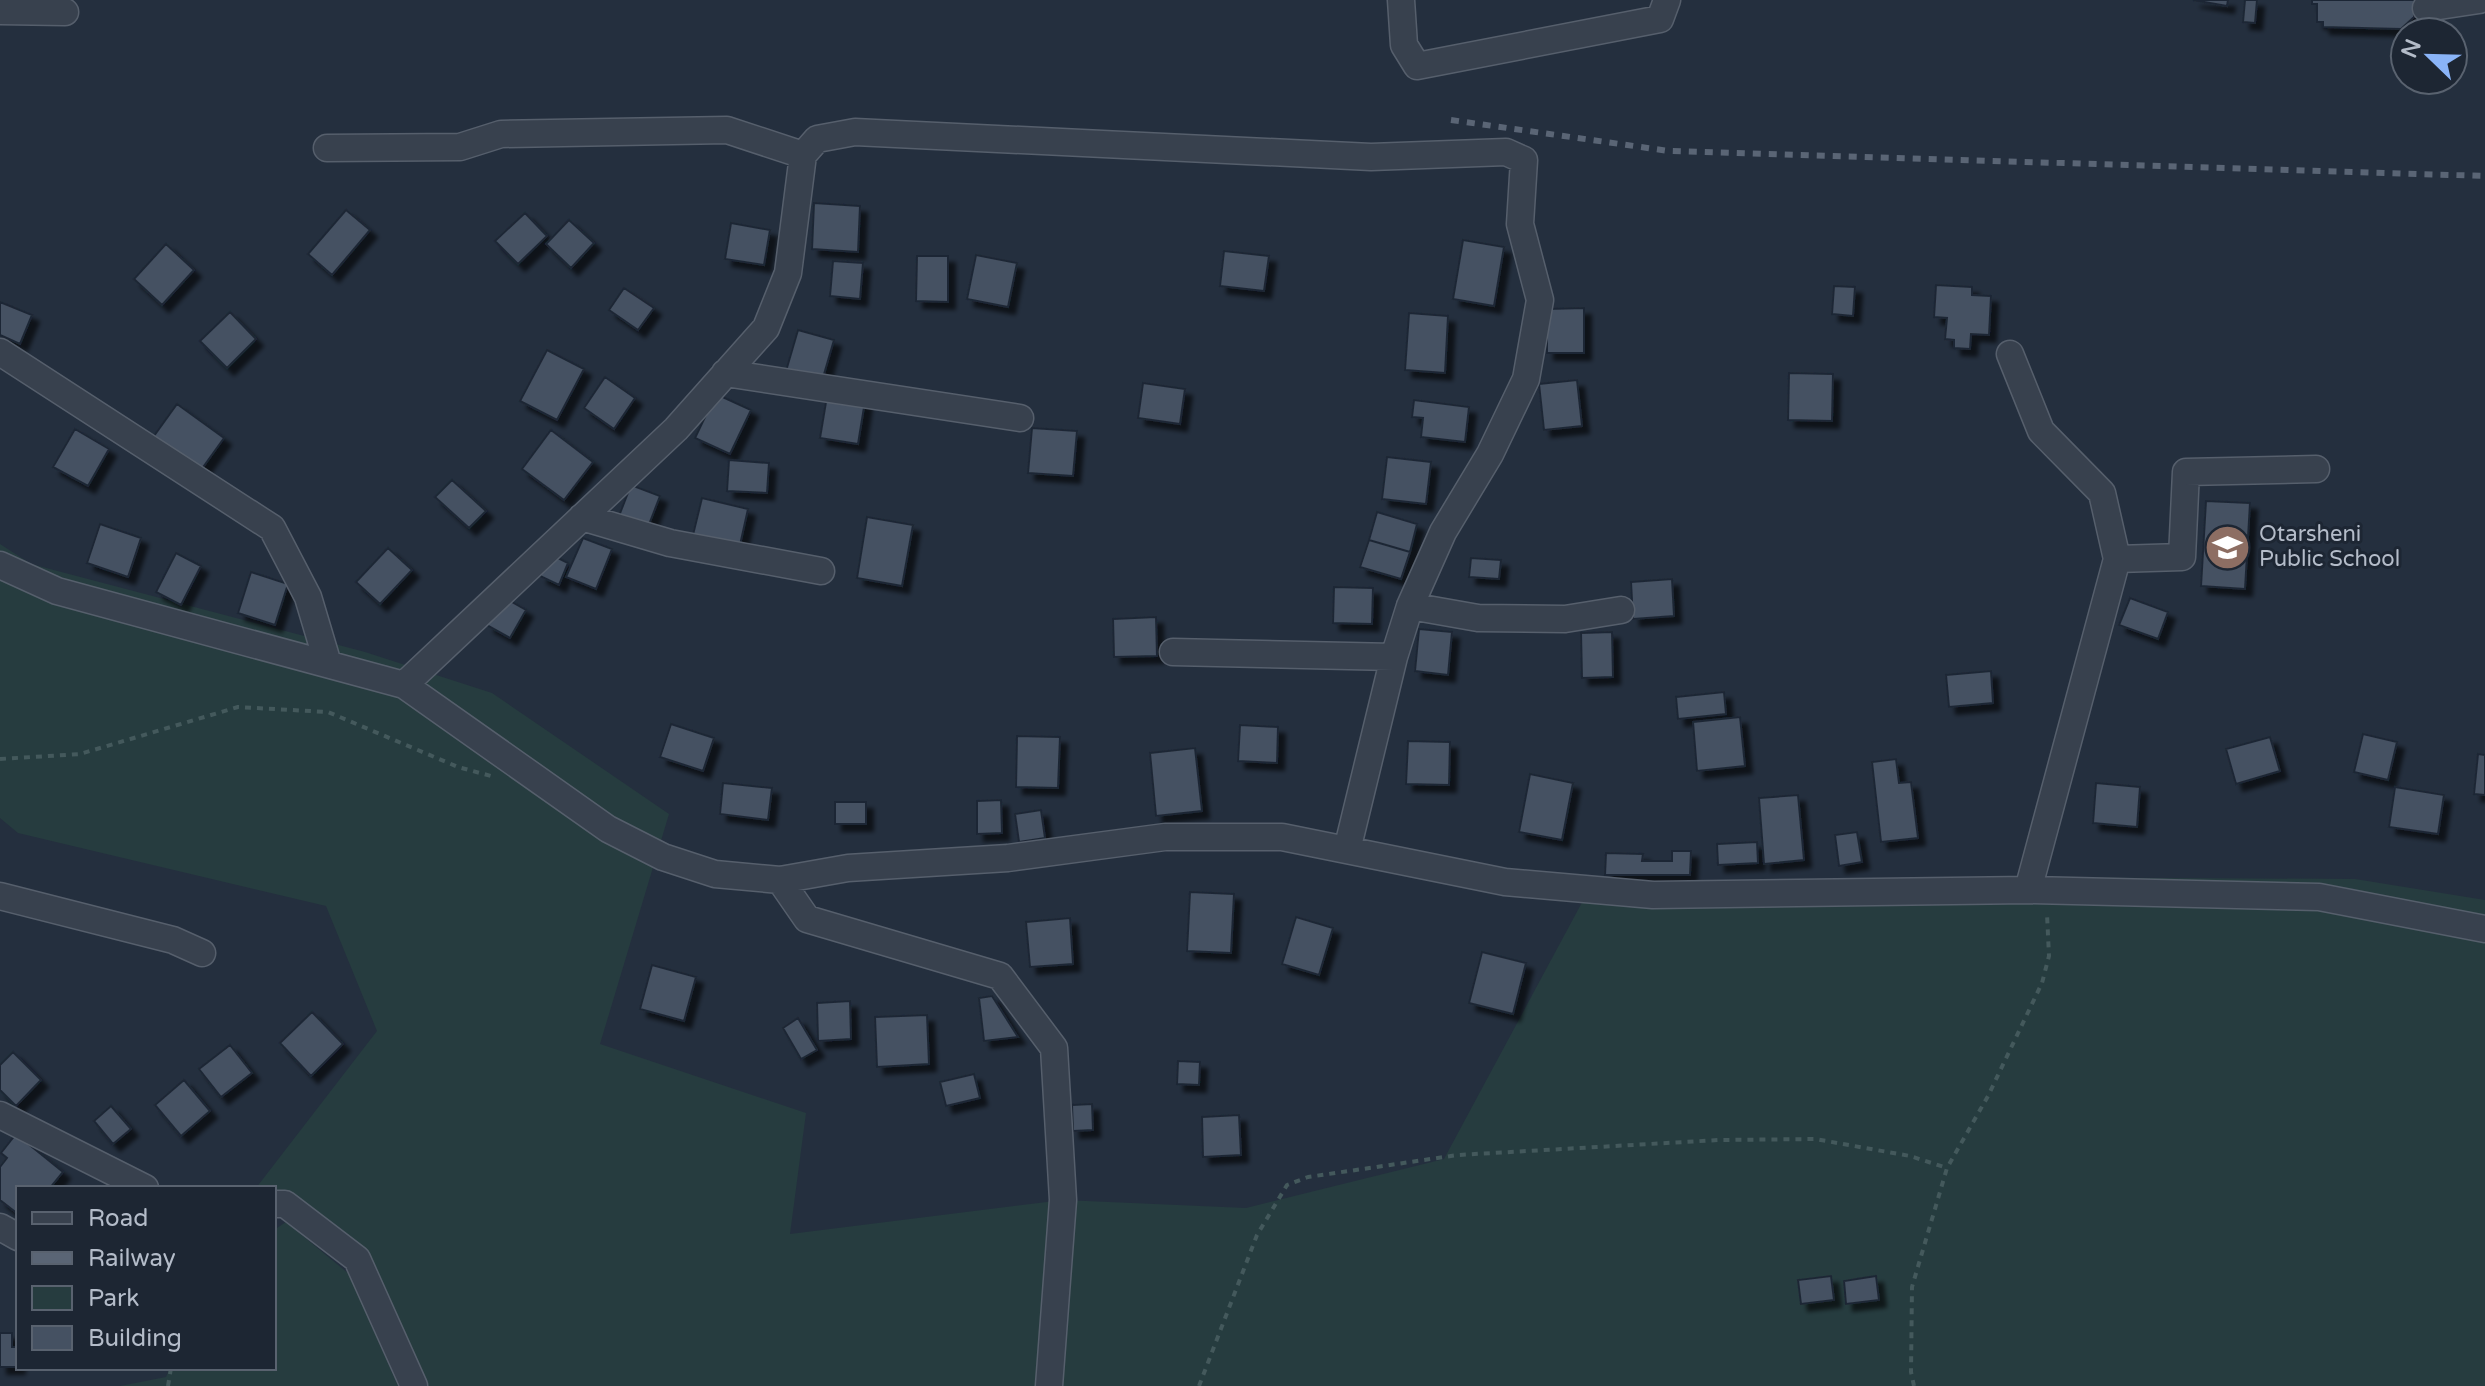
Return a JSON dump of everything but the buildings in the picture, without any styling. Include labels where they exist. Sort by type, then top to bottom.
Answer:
[{"type":"street","points":[[1401,0],[1404,45],[1417,66],[1660,19],[1667,0]]},
{"type":"street","points":[[2426,8],[2479,0]]},
{"type":"street","points":[[0,11],[65,12]]},
{"type":"street","points":[[327,148],[460,147],[501,134],[727,130],[803,155]]},
{"type":"street","points":[[404,685],[676,429],[766,328],[788,273],[803,155],[817,139],[855,132],[1371,157],[1506,152],[1524,160],[1520,224],[1540,300],[1526,379],[1490,454],[1443,532],[1410,606],[1394,657],[1347,850]]},
{"type":"street","points":[[0,352],[272,528],[308,597],[328,664]]},
{"type":"street","points":[[2010,354],[2041,431],[2102,493],[2117,559],[2037,890]]},
{"type":"street","points":[[725,373],[1020,418]]},
{"type":"street","points":[[2117,559],[2182,557],[2186,472],[2316,469]]},
{"type":"street","points":[[582,517],[670,543],[821,571]]},
{"type":"street","points":[[0,565],[57,591],[404,685],[608,829],[663,857],[715,874],[780,880],[848,868],[1008,858],[1165,837],[1282,837],[1505,882],[1653,895],[2037,890],[2319,897],[2485,929]]},
{"type":"street","points":[[1410,606],[1478,618],[1565,619],[1621,610]]},
{"type":"street","points":[[1173,652],[1394,657]]},
{"type":"street","points":[[780,880],[807,919],[1000,976],[1054,1048],[1063,1200],[1049,1386]]},
{"type":"street","points":[[0,896],[173,940],[202,953]]},
{"type":"street","points":[[0,1115],[141,1186]]},
{"type":"street","points":[[276,1204],[285,1204],[357,1259],[414,1386]]},
{"type":"path","points":[[0,759],[80,754],[238,707],[328,712],[458,767],[498,778]]},
{"type":"path","points":[[1914,1386],[1911,1372],[1912,1287],[1947,1168],[1988,1096],[2042,983],[2049,956],[2037,890]]},
{"type":"path","points":[[1199,1386],[1257,1235],[1287,1185],[1308,1177],[1458,1155],[1719,1140],[1815,1139],[1910,1156],[1947,1168]]},
{"type":"green space","points":[[0,544],[31,564],[365,652],[492,693],[669,814],[600,1044],[806,1113],[790,1234],[1063,1200],[1246,1208],[1444,1159],[1593,882],[1992,877],[2355,879],[2485,900],[2485,1386],[414,1386],[357,1260],[276,1205],[276,1186],[258,1186],[377,1031],[326,906],[18,833],[0,818]]},
{"type":"green space","points":[[286,1222],[349,1274],[398,1386],[120,1386],[166,1377],[169,1370],[276,1370],[276,1229]]},
{"type":"railway","points":[[1451,120],[1669,151],[2485,176]]},
{"type":"place","name":"Otarsheni Public School","points":[[2228,547]]}]
